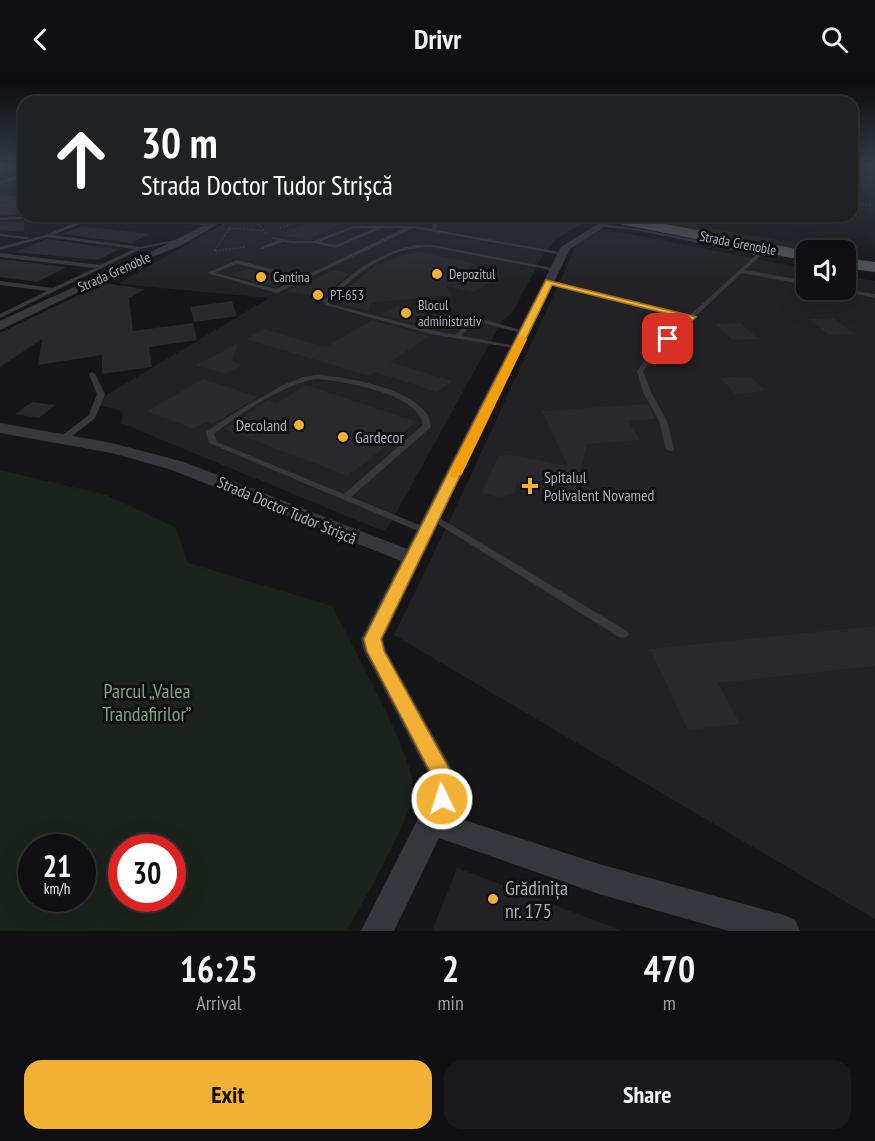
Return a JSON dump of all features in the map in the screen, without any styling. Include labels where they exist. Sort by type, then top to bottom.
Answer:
[{"type":"main road","name":"Strada Grenoble","points":[[614,222],[762,251],[796,255]]},
{"type":"main road","points":[[856,264],[875,267]]},
{"type":"street","name":"Strada Grenoble","points":[[0,326],[224,222]]},
{"type":"street","points":[[377,931],[432,823],[442,799],[443,776],[375,651],[372,639],[563,253],[572,241],[601,222]]},
{"type":"street","name":"Strada Doctor Tudor Strișcă","points":[[0,428],[119,449],[178,466],[357,540],[412,558]]},
{"type":"street","points":[[432,823],[599,879],[784,931]]},
{"type":"lane","points":[[0,219],[18,218]]},
{"type":"lane","points":[[162,222],[216,226]]},
{"type":"lane","points":[[434,230],[435,222]]},
{"type":"lane","points":[[0,249],[47,236],[78,223]]},
{"type":"lane","points":[[314,242],[350,227],[412,227],[563,253]]},
{"type":"lane","points":[[274,238],[336,247],[383,227]]},
{"type":"lane","points":[[301,278],[237,262],[210,273],[277,291],[412,227]]},
{"type":"lane","points":[[0,235],[35,239]]},
{"type":"lane","points":[[47,236],[140,248]]},
{"type":"lane","points":[[0,316],[140,248],[189,238]]},
{"type":"lane","points":[[263,248],[284,240]]},
{"type":"lane","points":[[518,348],[431,332],[328,305],[326,301],[371,261],[417,246],[432,246],[552,275],[691,317]]},
{"type":"lane","points":[[670,449],[663,421],[647,392],[640,371],[656,350],[762,251]]},
{"type":"lane","points":[[0,255],[101,267]]},
{"type":"lane","points":[[741,271],[796,281]]},
{"type":"lane","points":[[0,283],[53,290]]},
{"type":"lane","points":[[856,293],[875,296]]},
{"type":"lane","points":[[457,336],[470,323],[478,320],[525,332]]},
{"type":"lane","points":[[63,439],[97,410],[101,394],[92,374]]},
{"type":"lane","points":[[345,498],[427,426],[428,418],[410,400],[388,392],[314,376],[294,382],[210,433],[213,443],[223,448],[345,498],[426,531]]},
{"type":"lane","points":[[433,517],[623,634]]},
{"type":"path","points":[[231,222],[230,228],[214,251],[245,247]]},
{"type":"path","points":[[216,226],[265,233],[257,223],[261,222]]},
{"type":"path","points":[[277,230],[297,222]]},
{"type":"shaded area","points":[[226,222],[584,222],[556,239],[542,256],[513,312],[502,321],[389,526],[383,531],[121,423],[123,414],[121,411],[93,403],[269,298],[118,284]]},
{"type":"shaded area","points":[[604,229],[796,267],[796,300],[856,300],[856,278],[875,281],[875,919],[394,635],[457,505],[577,244]]},
{"type":"shaded area","name":"Grădinița nr. 175","points":[[457,868],[623,931],[432,931]]},
{"type":"green space","points":[[650,222],[679,222],[796,244],[796,250]]},
{"type":"green space","name":"Parcul „Valea Trandafirilor”","points":[[0,470],[106,495],[175,527],[188,563],[332,606],[393,727],[411,775],[413,790],[404,822],[347,931],[0,931]]},
{"type":"building","points":[[0,205],[18,205],[18,214],[0,216]]},
{"type":"building","points":[[0,222],[24,222],[24,232],[0,230]]},
{"type":"building","points":[[310,222],[348,222],[307,239],[278,235]]},
{"type":"building","points":[[81,226],[150,234],[131,243],[62,234]]},
{"type":"building","points":[[47,239],[119,249],[98,260],[15,252]]},
{"type":"building","name":"Depozitul","points":[[416,251],[476,264],[467,268],[501,276],[474,292],[446,286],[451,295],[370,303],[369,311],[332,301],[376,265]]},
{"type":"building","points":[[0,259],[67,267],[37,282],[0,277]]},
{"type":"building","name":"Cantina","points":[[247,269],[291,280],[276,287],[232,275]]},
{"type":"building","points":[[335,270],[349,274],[322,298],[286,291]]},
{"type":"building","points":[[104,283],[145,289],[129,298],[133,331],[193,323],[197,340],[149,347],[152,367],[102,374],[102,355],[38,365],[42,339],[0,367],[0,333]]},
{"type":"building","points":[[232,301],[237,316],[194,322],[190,307]]},
{"type":"building","points":[[398,305],[461,321],[446,331],[381,315]]},
{"type":"building","points":[[833,318],[854,334],[829,335],[809,319]]},
{"type":"building","points":[[372,320],[429,336],[390,362],[452,381],[437,392],[375,372],[370,376],[246,339],[264,329],[326,347]]},
{"type":"building","points":[[741,323],[758,339],[733,340],[716,324]]},
{"type":"building","points":[[238,343],[232,361],[242,365],[225,374],[196,365]]},
{"type":"building","points":[[750,376],[766,391],[735,394],[720,378]]},
{"type":"building","points":[[203,379],[258,397],[213,424],[205,422],[193,429],[147,411]]},
{"type":"building","points":[[306,385],[417,422],[348,476],[224,429],[268,400],[277,403]]},
{"type":"building","points":[[32,402],[55,405],[39,418],[15,414]]},
{"type":"building","points":[[647,404],[655,419],[628,421],[640,440],[587,444],[575,493],[517,483],[514,494],[500,497],[482,493],[498,456],[511,455],[568,466],[542,411]]},
{"type":"building","points":[[875,626],[875,666],[718,683],[740,724],[688,730],[650,649]]},
{"type":"slow traffic","points":[[456,474],[522,339]]},
{"type":"place","name":"Depozitul","points":[[437,274]]},
{"type":"place","name":"Cantina","points":[[261,277]]},
{"type":"place","name":"PT-653","points":[[318,295]]},
{"type":"place","name":"Blocul administrativ","points":[[406,313]]},
{"type":"place","name":"Decoland","points":[[299,425]]},
{"type":"place","name":"Gardecor","points":[[343,437]]},
{"type":"place","name":"Spitalul Polivalent Novamed","points":[[530,486]]},
{"type":"place","name":"Grădinița nr. 175","points":[[493,899]]},
{"type":"route","points":[[442,799],[443,776],[375,651],[372,639],[383,615],[464,458],[549,282],[691,317],[668,339]]}]
